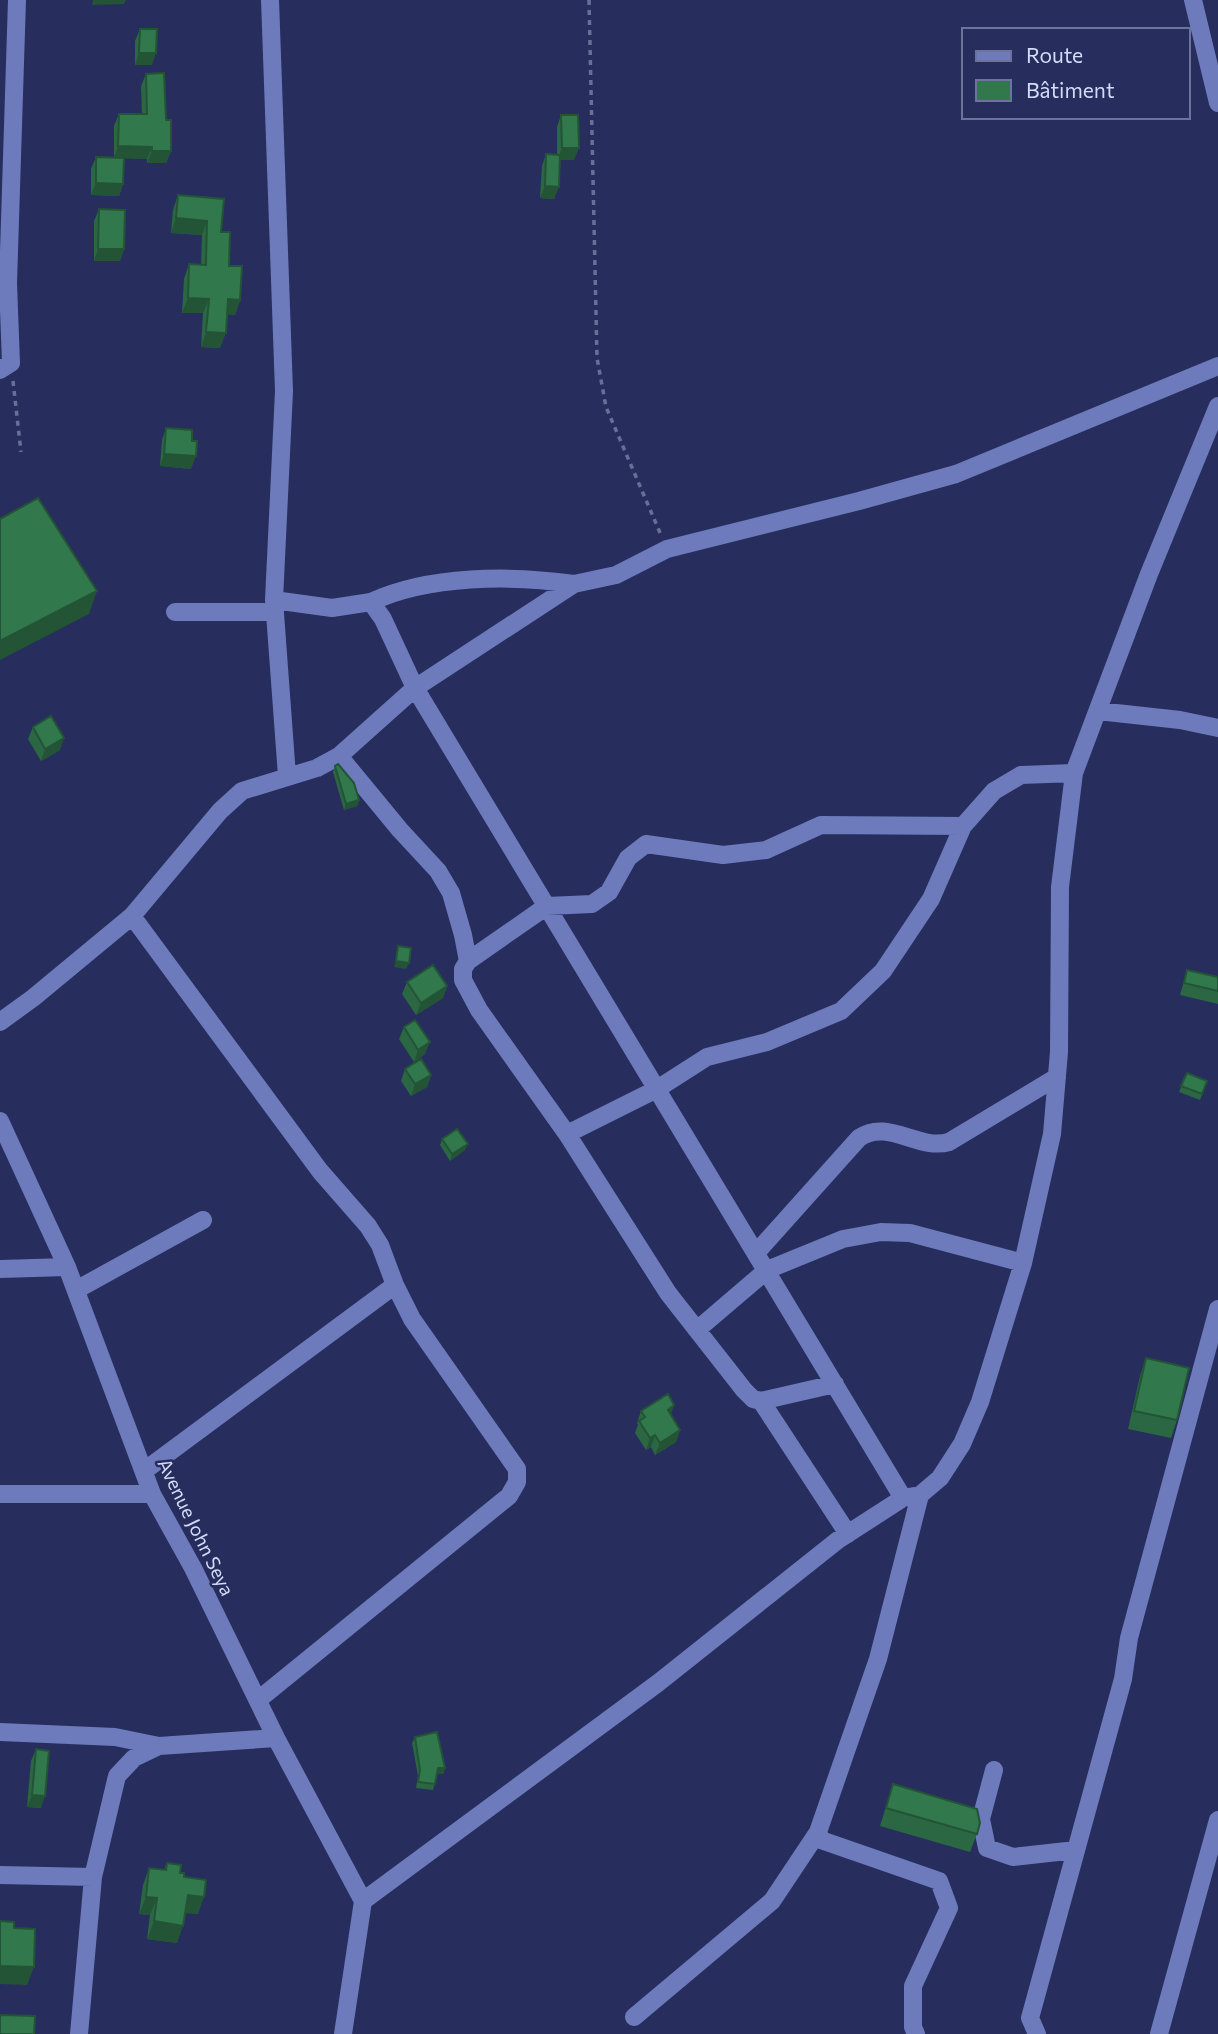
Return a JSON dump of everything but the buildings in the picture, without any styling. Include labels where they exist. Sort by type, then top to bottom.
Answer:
[{"type":"street","points":[[6,366],[17,0]]},
{"type":"street","points":[[270,0],[284,391],[275,606],[287,776]]},
{"type":"street","points":[[1194,0],[1218,103]]},
{"type":"street","points":[[175,612],[275,606],[332,608],[371,602],[394,591],[435,584],[488,579],[545,580],[574,584],[616,575],[667,549],[956,474],[1218,366]]},
{"type":"street","points":[[343,2034],[363,1901],[658,1683],[848,1534],[940,1478],[962,1444],[980,1402],[1023,1262],[1052,1134],[1057,1077],[1060,887],[1074,773],[1149,574],[1218,406]]},
{"type":"street","points":[[0,1022],[132,916],[234,797],[242,791],[317,768],[339,756],[415,688],[574,584]]},
{"type":"street","points":[[371,602],[383,619],[415,688],[835,1384],[911,1497],[878,1659],[818,1832],[772,1901],[634,2017]]},
{"type":"street","points":[[1098,710],[1180,720],[1218,728]]},
{"type":"street","points":[[339,756],[438,871],[451,892],[468,961]]},
{"type":"street","points":[[567,1134],[657,1088],[707,1057],[768,1042],[841,1011],[883,971],[931,899],[963,826],[994,792],[1021,775],[1074,773]]},
{"type":"street","points":[[835,1384],[761,1401],[753,1399],[744,1390],[668,1293],[567,1134],[479,1010],[463,981],[463,969],[468,961],[547,906],[592,904],[610,892],[628,858],[646,844],[723,855],[766,850],[821,825],[963,826]]},
{"type":"street","points":[[132,916],[320,1171],[368,1226],[380,1245],[395,1285],[412,1319],[517,1469],[517,1482],[509,1496],[257,1700]]},
{"type":"street","points":[[756,1253],[859,1138],[870,1131],[881,1130],[936,1146],[949,1142],[1057,1077]]},
{"type":"street","name":"Avenue John Seya","points":[[0,1121],[67,1268],[152,1494],[193,1568],[276,1738],[363,1901]]},
{"type":"street","points":[[75,1290],[203,1220]]},
{"type":"street","points":[[698,1329],[767,1270],[843,1239],[881,1232],[909,1233],[1023,1262]]},
{"type":"street","points":[[0,1269],[67,1268]]},
{"type":"street","points":[[144,1471],[395,1285]]},
{"type":"street","points":[[1037,2034],[1030,2018],[1123,1679],[1129,1638],[1217,1313]]},
{"type":"street","points":[[761,1401],[848,1534]]},
{"type":"street","points":[[0,1494],[152,1494]]},
{"type":"street","points":[[0,1731],[115,1737],[159,1746],[276,1738]]},
{"type":"street","points":[[79,2034],[93,1877],[117,1776],[134,1758],[159,1746]]},
{"type":"street","points":[[994,1770],[981,1819],[987,1849],[1013,1857],[1076,1850]]},
{"type":"street","points":[[1159,2034],[1218,1820]]},
{"type":"street","points":[[818,1832],[821,1840],[939,1881],[949,1908],[913,1986],[913,2027],[916,2034]]},
{"type":"street","points":[[0,1875],[93,1877]]},
{"type":"path","points":[[589,0],[597,358],[606,407],[667,549]]},
{"type":"path","points":[[6,366],[21,452]]}]
